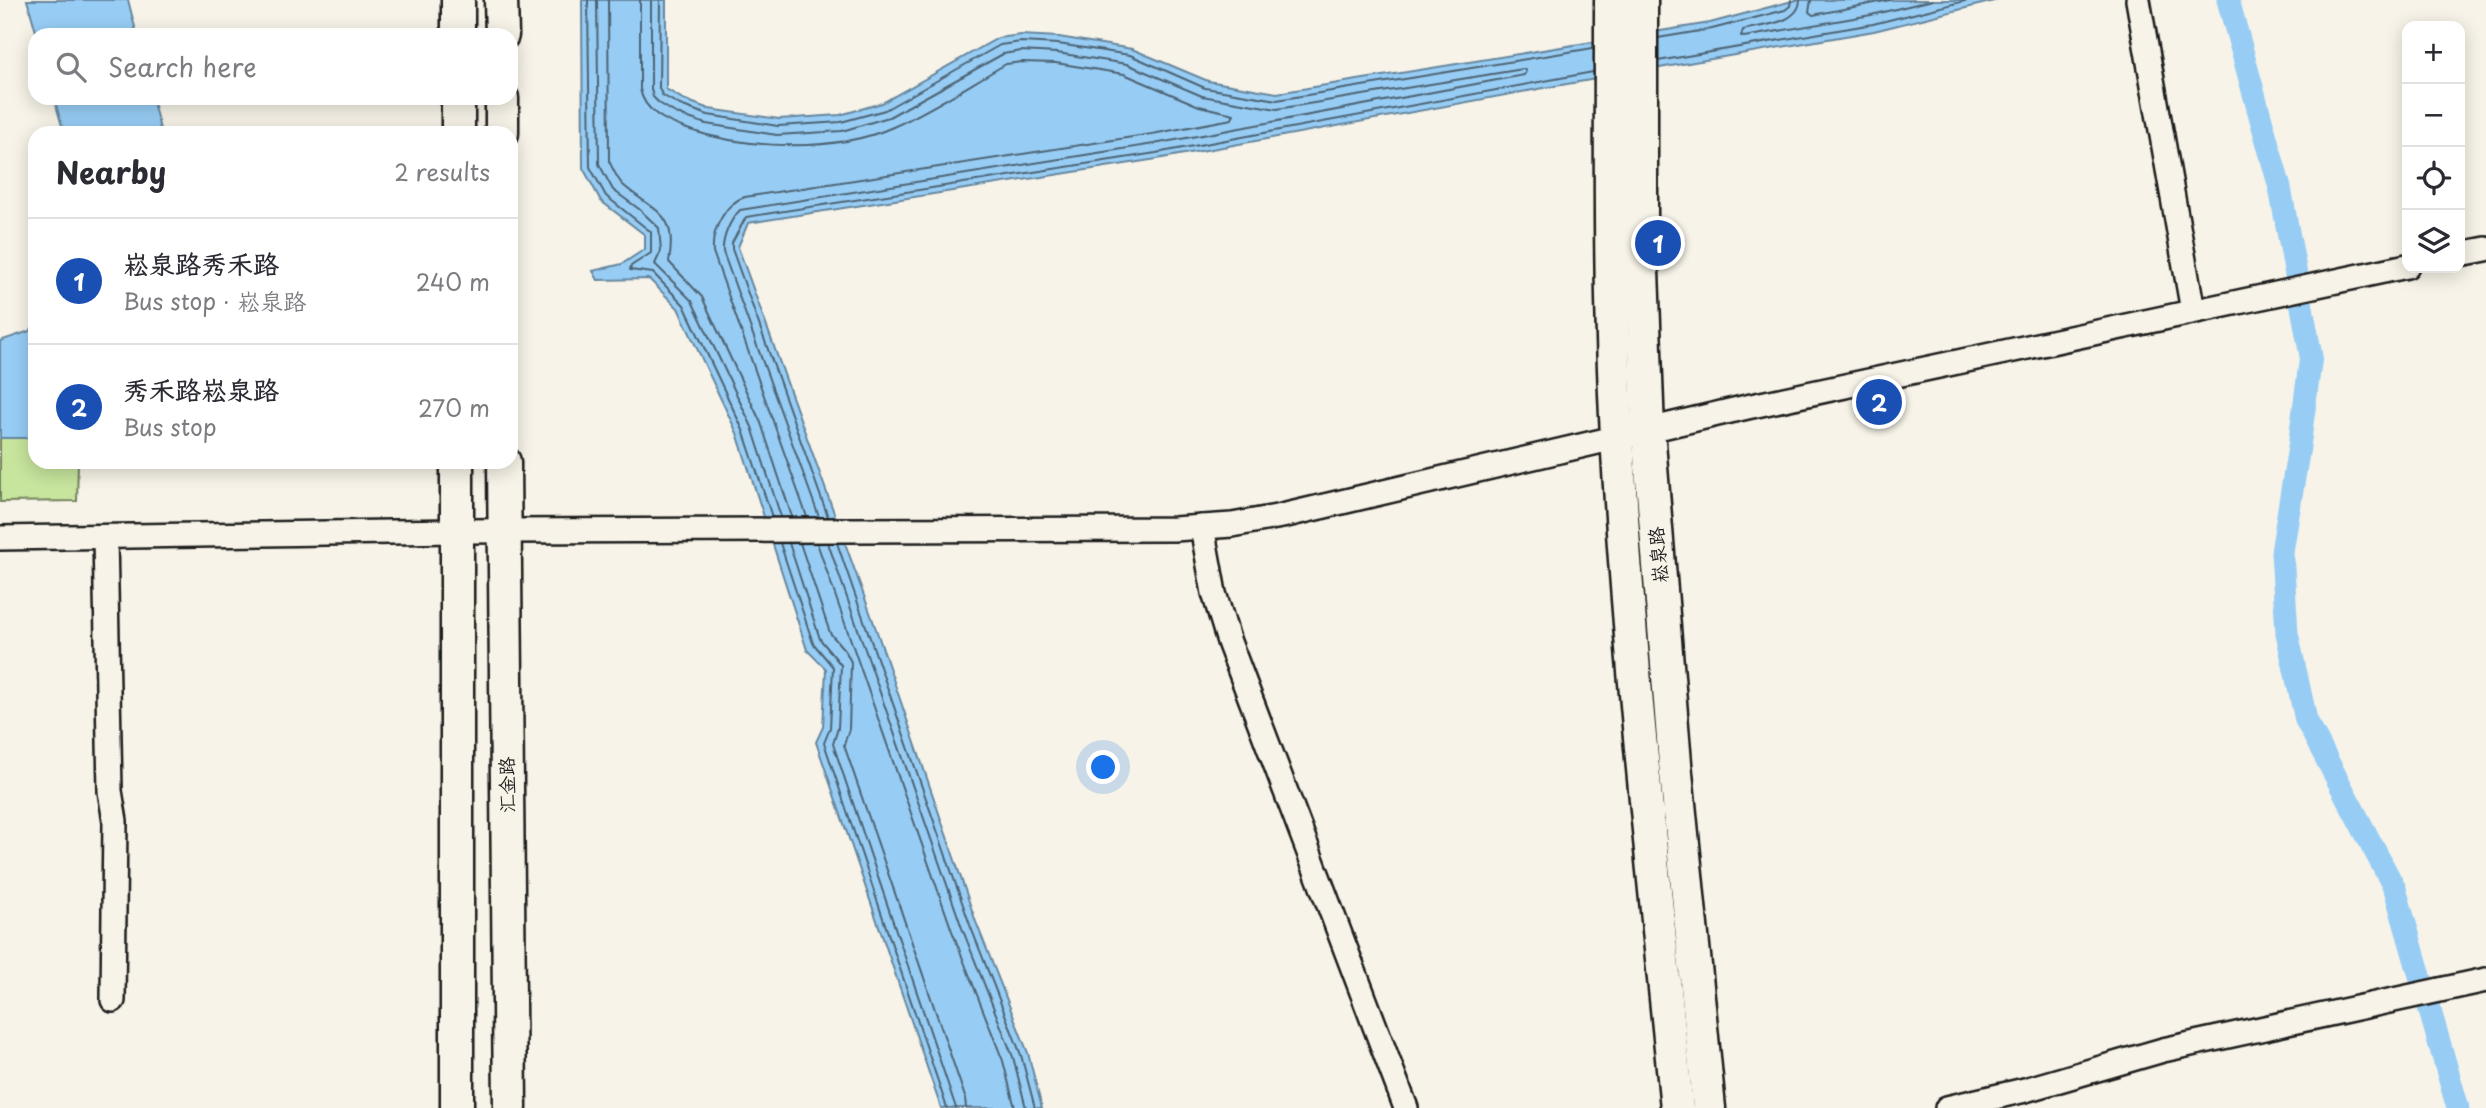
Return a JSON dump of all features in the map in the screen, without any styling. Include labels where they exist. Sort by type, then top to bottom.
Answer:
[{"type":"street","points":[[458,0],[458,28]]},
{"type":"street","points":[[501,0],[502,28]]},
{"type":"street","points":[[2138,0],[2193,312]]},
{"type":"street","name":"崧泉路","points":[[1626,14],[1626,106],[1614,347],[1617,436],[1646,812],[1677,1108]]},
{"type":"street","points":[[458,105],[458,126]]},
{"type":"street","points":[[502,105],[502,126]]},
{"type":"street","name":"崧泉路","points":[[1626,106],[1642,306],[1648,430],[1679,809],[1709,1108]]},
{"type":"street","points":[[2465,253],[2486,249]]},
{"type":"street","points":[[0,538],[456,531],[1233,525],[1282,516],[1617,436],[2402,267]]},
{"type":"street","points":[[457,469],[457,1108]]},
{"type":"street","name":"汇金路","points":[[504,469],[510,1108]]},
{"type":"street","points":[[1202,527],[1214,593],[1229,642],[1406,1108]]},
{"type":"street","points":[[105,537],[110,791],[115,821],[113,1000]]},
{"type":"street","points":[[1947,1108],[2025,1090],[2163,1051],[2486,980]]},
{"type":"green space","points":[[0,438],[28,438],[28,469],[78,469],[77,501],[0,502]]},
{"type":"water","points":[[27,0],[128,0],[135,28],[35,28]]},
{"type":"water","points":[[582,0],[666,0],[666,89],[709,109],[779,119],[840,115],[882,103],[998,38],[1021,35],[1059,37],[1132,49],[1208,81],[1277,93],[1710,23],[1796,0],[1998,0],[1874,31],[1157,159],[748,223],[738,247],[876,629],[976,922],[1028,1053],[1042,1108],[941,1108],[816,742],[823,727],[826,669],[807,650],[737,433],[678,308],[649,279],[598,280],[593,271],[622,264],[645,249],[645,235],[601,201],[583,168]]},
{"type":"water","points":[[56,105],[154,105],[159,126],[62,126]]},
{"type":"water","points":[[28,332],[28,438],[0,438],[0,341]]},
{"type":"waterway","points":[[2228,0],[2280,188],[2311,356],[2282,552],[2287,633],[2306,720],[2395,889],[2458,1108]]},
{"type":"place","name":"崧泉路秀禾路","points":[[1658,243]]},
{"type":"place","name":"秀禾路崧泉路","points":[[1879,402]]}]
